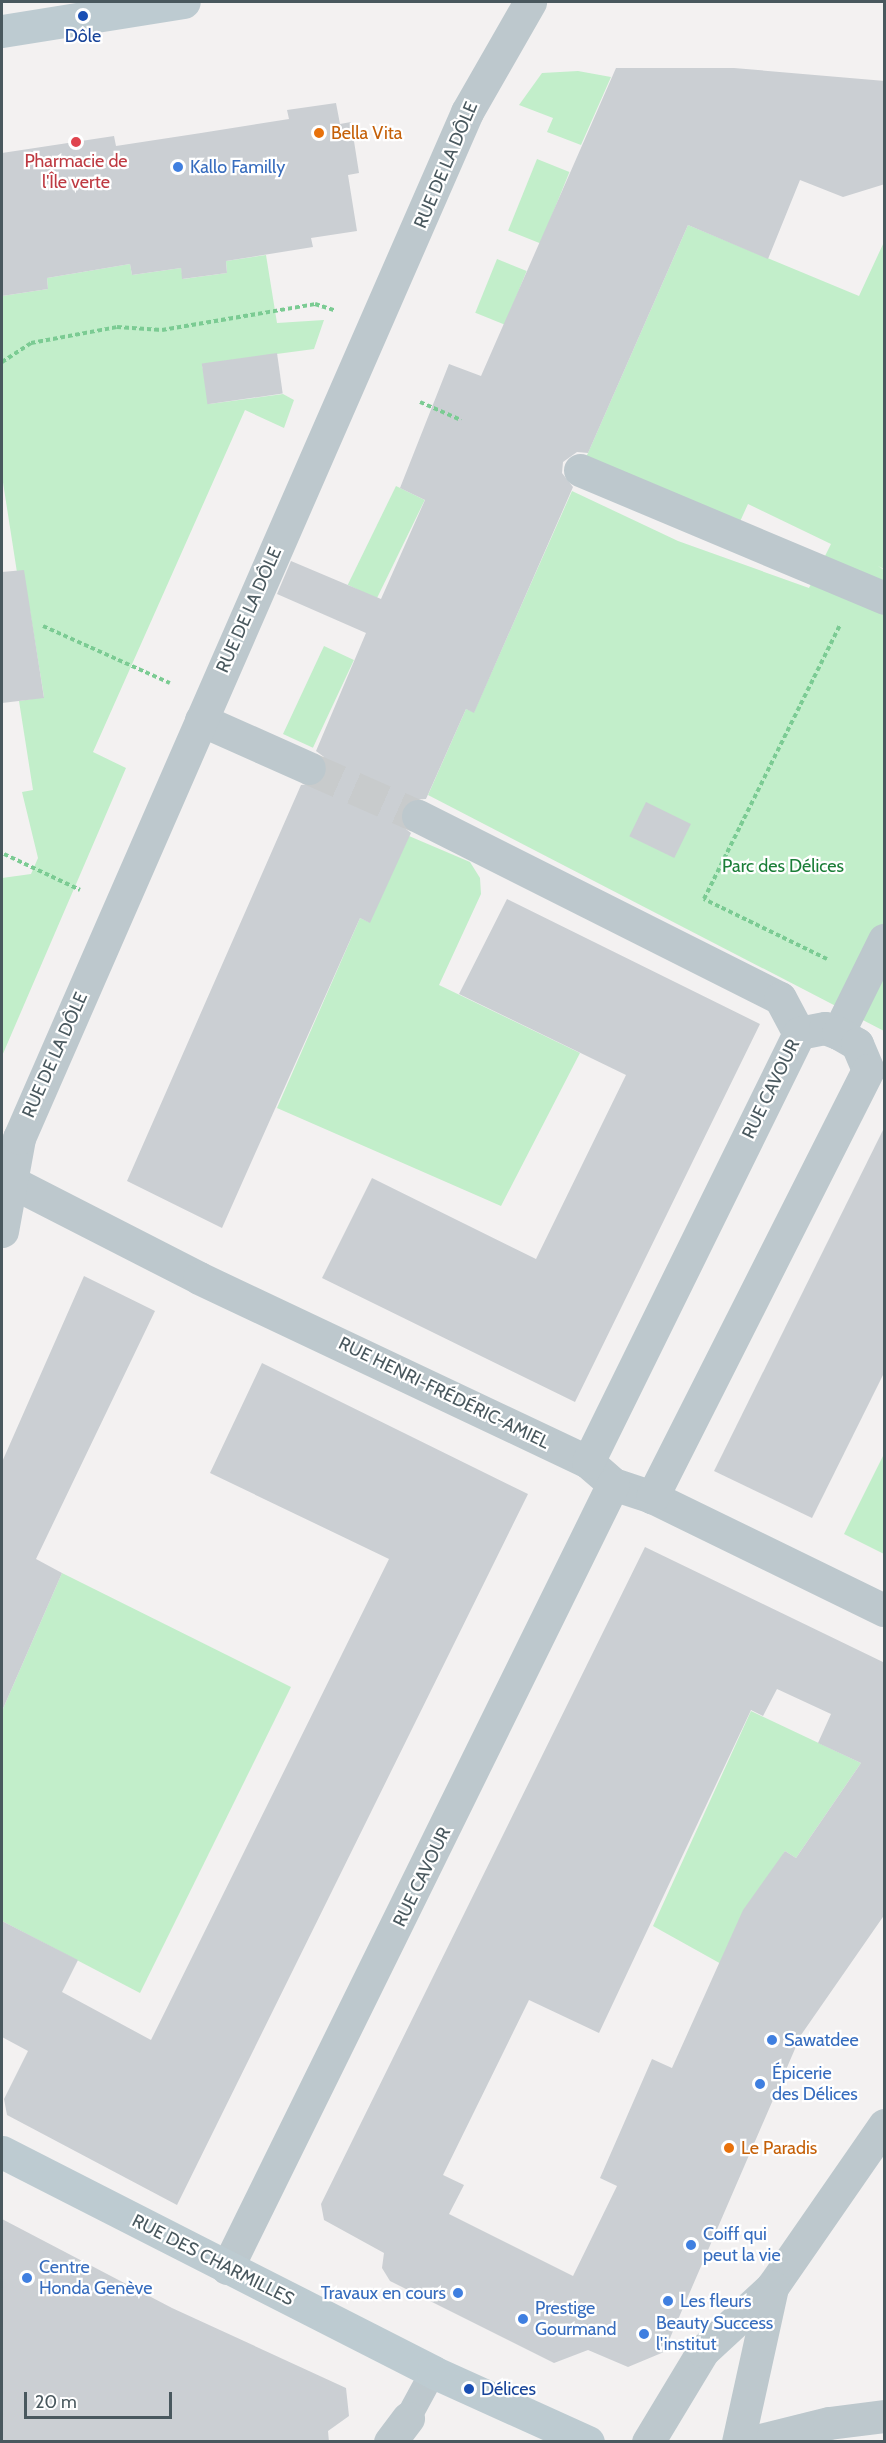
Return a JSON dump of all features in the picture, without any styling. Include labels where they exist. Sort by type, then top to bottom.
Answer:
[{"type":"main road","points":[[2,30],[184,2]]},
{"type":"main road","name":"RUE DES CHARMILLES","points":[[2,2152],[433,2372],[588,2442]]},
{"type":"street","name":"RUE DE LA DÔLE","points":[[2,1231],[6,1178],[19,1138],[467,112],[530,2]]},
{"type":"street","points":[[580,470],[872,592]]},
{"type":"street","points":[[201,720],[309,768]]},
{"type":"street","points":[[418,816],[780,998],[799,1033]]},
{"type":"street","points":[[652,1497],[876,1068],[857,1044],[838,1033],[885,940]]},
{"type":"street","name":"RUE CAVOUR","points":[[588,1462],[799,1033],[825,1028],[838,1033]]},
{"type":"street","name":"RUE HENRI-FRÉDÉRIC-AMIEL","points":[[6,1178],[199,1278],[588,1462],[614,1484],[652,1497],[885,1610]]},
{"type":"street","name":"RUE CAVOUR","points":[[227,2268],[614,1484]]},
{"type":"street","points":[[648,2442],[703,2351],[772,2287],[885,2125]]},
{"type":"street","points":[[738,2442],[772,2287]]},
{"type":"street","points":[[753,2442],[828,2423],[885,2416]]},
{"type":"lane","points":[[399,2430],[433,2372]]},
{"type":"path","points":[[2,362],[31,343],[117,327],[162,330],[315,304],[337,311]]},
{"type":"path","points":[[420,402],[461,420]]},
{"type":"path","points":[[866,978],[704,899],[872,592]]},
{"type":"path","points":[[43,626],[171,684]]},
{"type":"path","points":[[4,854],[83,891]]},
{"type":"green space","points":[[578,71],[611,77],[581,145],[547,132],[553,118],[519,105],[542,73]]},
{"type":"green space","points":[[537,159],[569,172],[541,244],[508,230]]},
{"type":"green space","name":"Parc des Délices","points":[[688,225],[859,296],[884,242],[884,569],[878,566],[884,570],[884,1031],[428,795],[466,709],[474,712],[572,491],[678,541],[809,588],[831,544],[748,504],[738,526],[584,462]]},
{"type":"green space","points":[[266,255],[277,323],[324,320],[314,349],[202,364],[209,404],[283,394],[294,400],[284,428],[245,410],[93,752],[126,768],[2,1056],[2,878],[31,874],[38,858],[22,792],[33,790],[19,701],[44,697],[30,611],[23,611],[2,476],[2,296],[48,289],[47,278],[130,264],[132,275],[181,268],[183,279],[227,273],[226,261]]},
{"type":"green space","points":[[497,259],[527,271],[505,325],[475,313]]},
{"type":"green space","points":[[396,486],[425,500],[377,599],[348,585]]},
{"type":"green space","points":[[324,646],[354,660],[313,748],[283,734]]},
{"type":"green space","points":[[409,836],[470,862],[480,878],[481,894],[439,985],[580,1053],[501,1206],[277,1108],[360,918],[369,922]]},
{"type":"green space","points":[[884,1454],[884,1554],[844,1534]]},
{"type":"green space","points":[[62,1573],[291,1687],[140,1993],[2,1921],[2,1711]]},
{"type":"green space","points":[[751,1711],[861,1763],[796,1858],[785,1851],[723,1965],[653,1926]]},
{"type":"building","points":[[616,68],[734,68],[885,81],[885,184],[843,197],[800,180],[768,259],[688,225],[588,453],[577,452],[563,462],[562,473],[573,487],[474,713],[466,709],[426,799],[408,800],[401,808],[402,826],[411,833],[370,923],[360,918],[222,1228],[127,1181],[301,785],[320,783],[326,775],[324,757],[316,751],[366,633],[277,594],[291,561],[381,599],[425,500],[400,488],[449,364],[481,376]]},
{"type":"building","points":[[336,103],[340,124],[351,122],[359,173],[348,175],[357,231],[311,238],[313,247],[226,261],[227,273],[182,279],[181,268],[132,275],[130,264],[47,278],[48,289],[2,296],[2,153],[114,136],[116,146],[289,119],[287,110]]},
{"type":"building","points":[[277,353],[283,394],[207,404],[202,364]]},
{"type":"building","points":[[24,570],[44,698],[2,703],[2,572]]},
{"type":"building","points":[[646,802],[691,824],[674,858],[629,836]]},
{"type":"building","points":[[507,899],[760,1024],[575,1402],[322,1278],[372,1178],[536,1259],[626,1075],[459,994]]},
{"type":"building","points":[[885,1126],[885,1371],[812,1518],[714,1471]]},
{"type":"building","points":[[84,1276],[155,1311],[36,1559],[62,1573],[2,1711],[2,1462]]},
{"type":"building","points":[[262,1363],[528,1494],[177,2205],[7,2115],[4,2099],[28,2051],[2,2037],[2,1921],[78,1960],[62,1992],[151,2040],[389,1559],[210,1473]]},
{"type":"building","points":[[645,1547],[885,1663],[885,1914],[801,2035],[664,2352],[628,2367],[588,2350],[554,2363],[390,2281],[382,2268],[384,2253],[324,2220],[321,2204]],"holes":[[[777,1689],[831,1714],[818,1743],[861,1763],[796,1858],[785,1851],[743,1910],[672,2068],[652,2059],[600,2178],[617,2186],[573,2276],[449,2214],[464,2185],[443,2175],[529,2000],[599,2033],[751,1710],[763,1716]]]},
{"type":"building","points":[[2,2219],[172,2308],[346,2388],[349,2416],[328,2431],[329,2442],[2,2442]]},
{"type":"tunnel","points":[[309,768],[418,816]]},
{"type":"place","name":"Dôle","points":[[83,16]]},
{"type":"place","name":"Bella Vita","points":[[319,133]]},
{"type":"place","name":"Pharmacie de l'Île verte","points":[[76,142]]},
{"type":"place","name":"Kallo Familly","points":[[178,167]]},
{"type":"place","name":"Sawatdee","points":[[772,2040]]},
{"type":"place","name":"Épicerie des Délices","points":[[760,2084]]},
{"type":"place","name":"Le Paradis","points":[[729,2148]]},
{"type":"place","name":"Coiff qui peut la vie","points":[[691,2245]]},
{"type":"place","name":"Centre Honda Genève","points":[[27,2278]]},
{"type":"place","name":"Travaux en cours","points":[[458,2293]]},
{"type":"place","name":"Les fleurs","points":[[668,2301]]},
{"type":"place","name":"Prestige Gourmand","points":[[523,2319]]},
{"type":"place","name":"Beauty Success l'institut","points":[[644,2334]]},
{"type":"place","name":"Délices","points":[[469,2389]]}]
